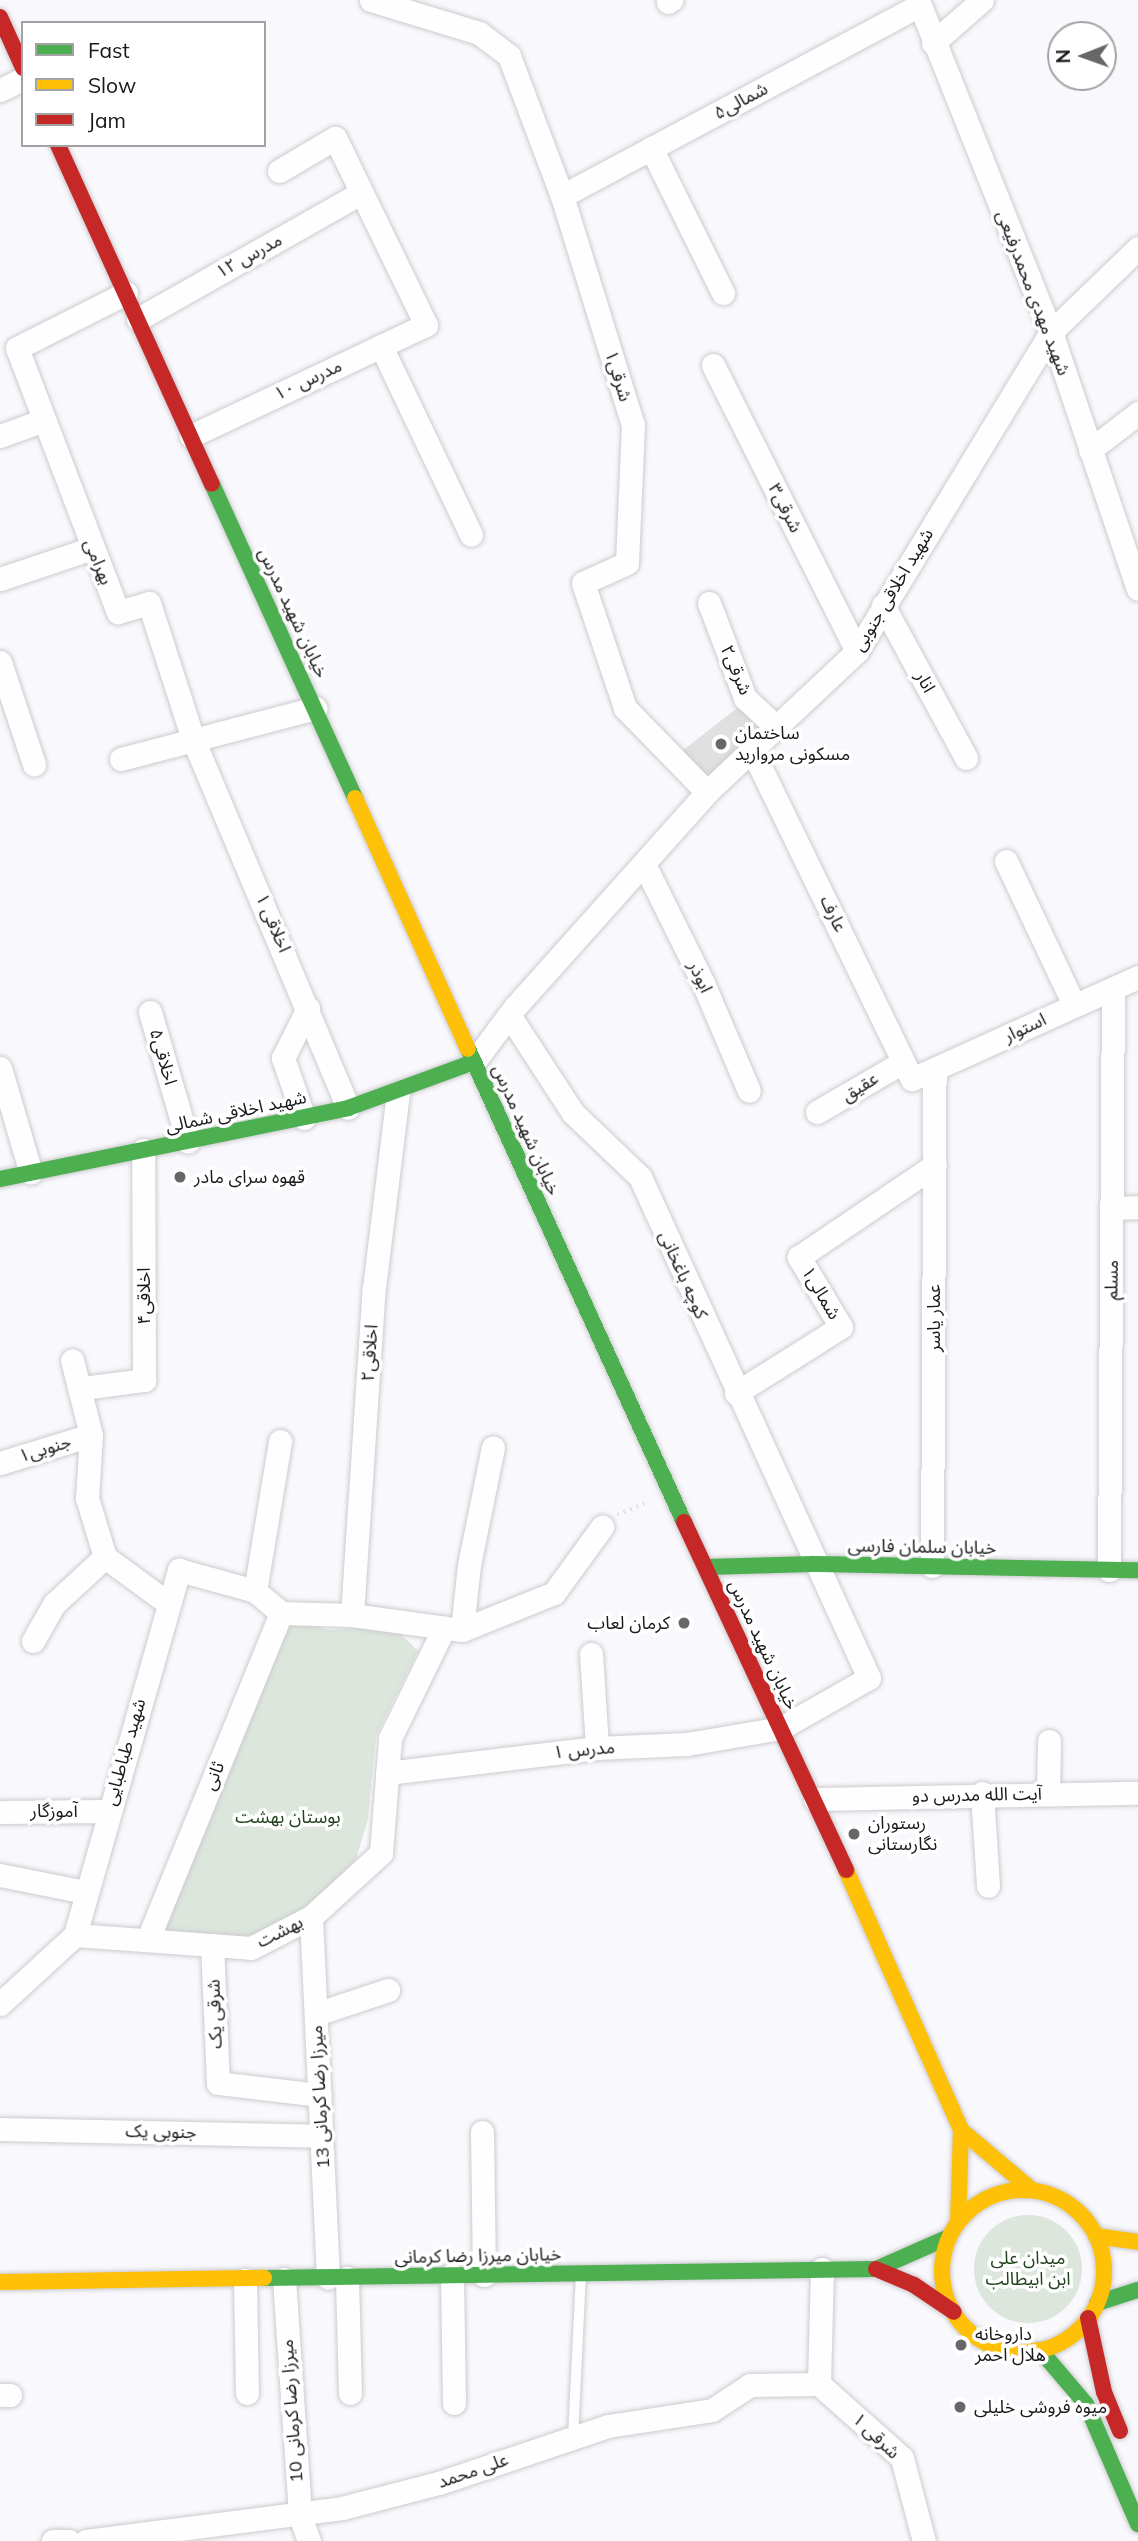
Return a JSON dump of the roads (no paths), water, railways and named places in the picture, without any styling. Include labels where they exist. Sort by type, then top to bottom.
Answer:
[{"type":"main road","points":[[0,17],[21,64]]},
{"type":"main road","name":"خیابان شهید مدرس","points":[[59,147],[670,1493],[815,1799],[961,2130],[958,2222]]},
{"type":"main road","name":"شهید اخلاقی شمالی","points":[[0,1179],[348,1108],[398,1093],[474,1062]]},
{"type":"main road","name":"خیابان سلمان فارسی","points":[[706,1567],[813,1564],[1138,1570]]},
{"type":"main road","name":"خیابان شهید مدرس","points":[[961,2130],[1032,2190]]},
{"type":"main road","points":[[876,2269],[914,2285],[954,2312],[972,2334],[997,2348],[1040,2350],[1067,2339],[1088,2318],[1097,2303],[1103,2258],[1096,2236],[1070,2205],[1032,2190],[999,2193],[970,2209],[949,2237],[942,2275],[954,2312]]},
{"type":"main road","points":[[1096,2236],[1138,2242]]},
{"type":"main road","name":"خیابان میرزا رضا کرمانی","points":[[0,2282],[876,2269],[918,2254],[949,2237]]},
{"type":"main road","points":[[1097,2303],[1138,2290]]},
{"type":"main road","points":[[1088,2318],[1104,2392],[1128,2451]]},
{"type":"main road","points":[[1040,2350],[1086,2404],[1138,2524]]},
{"type":"street","name":"شرقی۱","points":[[371,0],[479,33],[509,56],[562,196],[633,425],[627,563],[583,583],[625,708],[708,792]]},
{"type":"street","points":[[933,43],[982,0]]},
{"type":"street","name":"شمالی۵","points":[[562,196],[918,3]]},
{"type":"street","name":"شهید مهدی محمدرفیعی","points":[[918,3],[1051,332],[1138,589]]},
{"type":"street","points":[[0,90],[21,80]]},
{"type":"street","points":[[279,171],[335,138],[359,194]]},
{"type":"street","points":[[651,148],[723,293]]},
{"type":"street","name":"مدرس ۱۲","points":[[138,318],[359,194]]},
{"type":"street","name":"مدرس ۱۰","points":[[191,436],[426,325],[359,194]]},
{"type":"street","name":"شهید اخلاقی جنوبی","points":[[474,1062],[509,1015],[645,866],[708,792],[857,651],[1051,332],[1138,248]]},
{"type":"street","name":"بهرامی","points":[[126,293],[17,348],[118,612],[149,603],[193,739]]},
{"type":"street","points":[[381,346],[471,534]]},
{"type":"street","name":"شرقی۳","points":[[713,365],[857,651]]},
{"type":"street","points":[[1090,450],[1138,413]]},
{"type":"street","points":[[0,436],[44,420]]},
{"type":"street","points":[[0,579],[92,548]]},
{"type":"street","name":"شرقی۲","points":[[709,603],[745,698],[776,727]]},
{"type":"street","name":"انار","points":[[883,605],[967,758]]},
{"type":"street","points":[[0,662],[34,764]]},
{"type":"street","points":[[121,759],[315,708]]},
{"type":"street","name":"اخلاقی ۱","points":[[193,739],[348,1108]]},
{"type":"street","name":"عارف","points":[[752,750],[908,1070]]},
{"type":"street","points":[[1006,861],[1074,1005]]},
{"type":"street","name":"ابوذر","points":[[645,866],[703,983],[749,1091]]},
{"type":"street","name":"استوار","points":[[908,1070],[935,1070],[1138,977]]},
{"type":"street","name":"مسلم","points":[[1109,1570],[1113,989]]},
{"type":"street","points":[[304,1118],[283,1058],[308,1008]]},
{"type":"street","name":"اخلاقی۵","points":[[150,1012],[188,1142]]},
{"type":"street","name":"کوچه باغخانی","points":[[509,1015],[573,1113],[639,1177],[813,1564]]},
{"type":"street","points":[[0,1068],[32,1173]]},
{"type":"street","name":"عقیق","points":[[817,1112],[908,1070]]},
{"type":"street","name":"عمار یاسر","points":[[932,1566],[935,1070]]},
{"type":"street","name":"اخلاقی۲","points":[[352,1615],[374,1288],[398,1093]]},
{"type":"street","name":"اخلاقی۴","points":[[83,1388],[144,1380],[143,1150]]},
{"type":"street","name":"شمالی۱","points":[[736,1393],[841,1327],[799,1257],[935,1165]]},
{"type":"street","points":[[1112,1208],[1138,1208]]},
{"type":"street","points":[[72,1360],[83,1388],[91,1435],[87,1498],[105,1557],[169,1604]]},
{"type":"street","name":"جنوبی۱","points":[[0,1463],[91,1435]]},
{"type":"street","points":[[280,1441],[255,1591],[281,1613],[352,1615],[453,1629],[554,1593],[602,1527]]},
{"type":"street","points":[[453,1629],[493,1447]]},
{"type":"street","points":[[33,1641],[54,1604],[105,1557]]},
{"type":"street","name":"مدرس ۱","points":[[387,1773],[597,1748],[687,1744],[781,1728],[869,1678],[813,1564]]},
{"type":"street","name":"شهید طباطبایی","points":[[75,1935],[108,1811],[179,1570],[255,1591]]},
{"type":"street","name":"ثانی","points":[[148,1939],[281,1613]]},
{"type":"street","name":"بهشت","points":[[75,1935],[251,1948],[312,1916],[381,1853],[390,1738],[453,1629]]},
{"type":"street","points":[[591,1654],[597,1748]]},
{"type":"street","points":[[1048,1741],[1048,1794]]},
{"type":"street","points":[[982,1793],[988,1886]]},
{"type":"street","name":"آیت الله مدرس دو","points":[[815,1799],[982,1793],[1138,1793]]},
{"type":"street","name":"آموزگار","points":[[0,1812],[108,1811]]},
{"type":"street","points":[[0,1875],[85,1892]]},
{"type":"street","name":"میرزا رضا کرمانی 13","points":[[312,1916],[321,2136],[350,2393]]},
{"type":"street","points":[[0,2004],[75,1935]]},
{"type":"street","name":"شرقی یک","points":[[212,1944],[218,2083],[319,2095]]},
{"type":"street","points":[[316,2014],[388,1990]]},
{"type":"street","name":"جنوبی یک","points":[[0,2129],[321,2136]]},
{"type":"street","points":[[482,2132],[484,2275]]},
{"type":"street","points":[[819,2384],[822,2269]]},
{"type":"street","points":[[452,2275],[454,2403]]},
{"type":"street","name":"میرزا رضا کرمانی 10","points":[[284,2279],[300,2516],[309,2541]]},
{"type":"street","points":[[246,2280],[247,2393]]},
{"type":"street","name":"علی محمد","points":[[86,2541],[206,2532],[300,2516],[439,2483],[573,2437],[645,2418],[712,2410],[750,2385],[819,2384]]},
{"type":"street","name":"شرقی ۱","points":[[819,2384],[902,2458],[924,2541]]},
{"type":"lane","points":[[573,2437],[581,2273]]},
{"type":"place","name":"ساختمان مسکونی مروارید","points":[[721,744]]},
{"type":"place","name":"قهوه سرای مادر","points":[[180,1177]]},
{"type":"place","name":"کرمان لعاب","points":[[684,1623]]},
{"type":"place","name":"رستوران نگارستانی","points":[[854,1834]]},
{"type":"place","name":"داروخانه هلال احمر","points":[[961,2345]]},
{"type":"place","name":"میوه فروشی خلیلی","points":[[960,2407]]},
{"type":"park label","name":"بوستان بهشت","points":[[288,1817]]},
{"type":"park label","name":"میدان علی ابن ابیطالب","points":[[1028,2269]]}]
